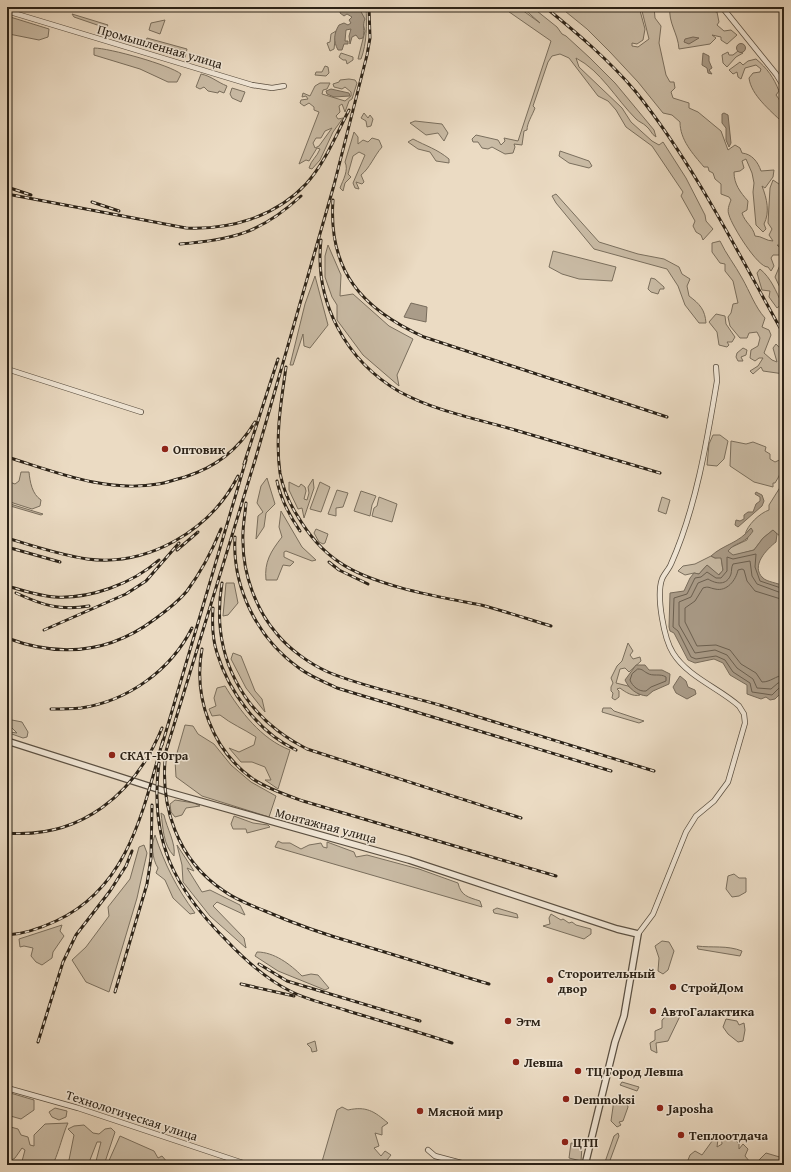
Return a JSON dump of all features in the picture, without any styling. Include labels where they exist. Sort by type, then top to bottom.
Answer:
[{"type":"street","points":[[722,7],[776,74],[784,87]]},
{"type":"street","name":"Промышленная улица","points":[[7,11],[252,85],[272,88],[284,86]]},
{"type":"street","points":[[586,1165],[615,1042],[624,1016],[638,934],[653,914],[686,832],[696,816],[714,801],[728,782],[745,723],[744,714],[739,706],[682,665],[673,653],[666,640],[661,611],[661,580],[671,565],[699,478],[717,381],[716,367]]},
{"type":"street","points":[[7,369],[141,412]]},
{"type":"street","name":"Монтажная улица","points":[[7,741],[164,791],[409,860],[617,929],[638,934]]},
{"type":"street","name":"Технологическая улица","points":[[7,1088],[78,1108],[249,1165]]},
{"type":"street","points":[[428,1150],[435,1156],[469,1165]]},
{"type":"shaded area","points":[[360,7],[366,7],[366,27],[363,53],[361,59],[358,59],[365,31],[363,24],[364,19]]},
{"type":"shaded area","points":[[502,7],[518,7],[540,23],[522,7],[532,7],[557,27],[562,34],[590,58],[615,83],[654,130],[656,137],[646,126],[636,119],[593,70],[576,58],[579,67],[622,108],[631,122],[652,141],[659,145],[663,142],[686,178],[705,215],[706,221],[713,229],[703,240],[701,235],[696,232],[693,226],[695,221],[681,196],[683,192],[652,146],[626,127],[616,110],[608,101],[598,96],[569,58],[560,54],[552,56],[548,62],[533,106],[535,108],[527,130],[524,131],[522,145],[514,144],[515,147],[513,153],[505,154],[492,147],[488,149],[482,148],[478,142],[473,142],[472,139],[476,135],[498,140],[501,145],[505,141],[504,138],[518,141],[551,41]]},
{"type":"shaded area","points":[[560,7],[639,7],[645,29],[643,40],[637,44],[632,43],[632,46],[638,47],[649,39],[641,7],[654,7],[655,18],[661,26],[659,43],[666,75],[670,82],[674,82],[675,88],[671,92],[673,98],[689,103],[689,108],[698,112],[721,131],[728,150],[735,145],[740,148],[742,153],[749,155],[754,159],[761,171],[774,170],[773,177],[765,188],[762,186],[767,210],[764,224],[766,229],[763,232],[756,225],[753,192],[754,183],[752,173],[746,159],[742,161],[744,168],[740,171],[734,172],[738,188],[748,201],[747,210],[742,213],[753,230],[755,236],[773,241],[769,235],[772,229],[768,223],[770,188],[773,180],[784,185],[784,246],[777,245],[783,251],[779,255],[773,255],[771,258],[774,266],[771,271],[768,267],[764,266],[758,261],[740,237],[728,213],[731,200],[729,197],[721,194],[721,184],[715,179],[713,173],[709,171],[708,167],[704,167],[688,146],[682,135],[680,122],[672,115],[663,113],[638,82],[610,52],[587,29]]},
{"type":"shaded area","points":[[670,7],[715,7],[712,11],[717,12],[719,22],[717,25],[724,31],[731,30],[737,35],[727,44],[721,40],[721,37],[712,35],[716,38],[710,44],[679,49],[670,18]]},
{"type":"shaded area","points":[[72,14],[108,25],[106,28],[74,17]]},
{"type":"shaded area","points":[[7,16],[49,29],[48,37],[39,40],[9,34],[7,32]]},
{"type":"shaded area","points":[[165,20],[160,34],[149,30],[151,23]]},
{"type":"shaded area","points":[[336,31],[334,49],[330,51],[327,43],[330,42],[331,34]]},
{"type":"shaded area","points":[[147,38],[187,49],[185,58],[152,49],[145,43]]},
{"type":"shaded area","points":[[94,48],[139,58],[165,66],[181,74],[177,82],[168,82],[140,69],[94,55]]},
{"type":"shaded area","points":[[738,51],[743,53],[736,57],[727,67],[723,63],[722,55],[728,52],[729,55],[733,55]]},
{"type":"shaded area","points":[[341,53],[353,57],[353,60],[347,64],[346,60],[339,57]]},
{"type":"shaded area","points":[[756,59],[770,74],[779,91],[776,95],[783,107],[782,122],[762,102],[750,84],[749,78],[753,73],[760,72],[761,69],[756,65],[745,68],[741,79],[738,77],[737,72],[733,74],[729,70],[740,62],[743,65],[748,61]]},
{"type":"shaded area","points":[[325,66],[328,67],[329,73],[326,76],[315,75],[316,72],[322,72]]},
{"type":"shaded area","points":[[201,74],[227,86],[224,93],[219,91],[218,93],[208,91],[204,87],[200,89],[196,87]]},
{"type":"shaded area","points":[[340,80],[355,80],[357,83],[352,99],[349,101],[345,112],[342,104],[339,106],[340,112],[336,116],[338,119],[343,118],[333,132],[320,160],[312,169],[309,168],[310,165],[320,149],[317,148],[309,161],[306,160],[299,164],[319,112],[314,110],[314,107],[309,103],[304,106],[300,103],[301,100],[308,99],[306,96],[302,97],[303,93],[310,96],[315,86],[320,83],[330,83],[327,89],[323,90],[322,94],[345,101],[351,96],[351,92],[345,87],[342,89],[334,87],[333,84],[339,82]],"holes":[[[332,128],[319,146],[315,148],[313,143],[316,138],[321,138],[325,131]]]},
{"type":"shaded area","points":[[232,88],[245,92],[241,102],[232,98],[230,94]]},
{"type":"shaded area","points":[[364,113],[368,118],[370,115],[373,119],[371,126],[367,127],[366,121],[361,118]]},
{"type":"shaded area","points":[[415,121],[442,124],[448,133],[444,141],[438,133],[426,135],[410,123]]},
{"type":"shaded area","points":[[354,132],[358,137],[358,144],[363,140],[368,142],[372,138],[379,140],[382,147],[361,175],[364,182],[362,184],[356,182],[359,189],[355,188],[353,183],[365,155],[359,152],[353,156],[348,174],[351,177],[345,183],[343,191],[340,188],[346,172],[345,162]]},
{"type":"shaded area","points":[[413,139],[445,156],[449,159],[449,163],[436,161],[430,152],[418,149],[408,142]]},
{"type":"shaded area","points":[[560,151],[589,161],[592,166],[589,168],[569,163],[559,156]]},
{"type":"shaded area","points":[[556,194],[599,242],[638,254],[664,259],[679,267],[682,274],[690,279],[687,286],[689,296],[701,308],[706,323],[699,323],[685,305],[678,286],[667,269],[594,249],[556,203],[552,196]]},
{"type":"shaded area","points":[[720,241],[742,278],[755,304],[765,318],[762,327],[769,330],[771,335],[764,353],[772,360],[777,362],[773,348],[776,344],[779,347],[784,358],[784,374],[763,371],[761,367],[753,374],[750,371],[758,366],[763,358],[759,358],[755,361],[750,358],[751,350],[758,346],[760,338],[757,332],[749,333],[747,338],[740,338],[730,326],[728,317],[731,313],[733,304],[738,303],[733,281],[725,271],[725,264],[720,263],[712,252],[712,243]]},
{"type":"shaded area","points":[[328,245],[341,275],[340,296],[353,294],[389,326],[413,339],[397,375],[399,386],[363,355],[337,320],[337,305],[332,297],[325,277],[325,256]]},
{"type":"shaded area","points":[[553,251],[616,267],[612,281],[579,279],[562,274],[549,267]]},
{"type":"shaded area","points":[[784,259],[784,296],[775,277]]},
{"type":"shaded area","points":[[760,269],[770,281],[782,304],[777,308],[769,297],[770,291],[762,290],[757,273]]},
{"type":"shaded area","points":[[315,276],[328,325],[310,348],[304,346],[303,334],[293,365],[290,365],[305,304]]},
{"type":"shaded area","points":[[651,278],[655,279],[664,287],[664,289],[660,289],[658,294],[651,292],[648,289]]},
{"type":"shaded area","points":[[716,314],[725,316],[726,324],[735,337],[732,342],[727,342],[729,345],[727,347],[719,345],[717,332],[709,322]]},
{"type":"shaded area","points":[[743,348],[747,350],[746,355],[741,357],[743,361],[738,361],[736,357],[737,353]]},
{"type":"shaded area","points":[[713,435],[720,435],[728,441],[724,459],[717,466],[707,465],[709,444]]},
{"type":"shaded area","points":[[731,441],[746,444],[753,442],[766,447],[765,451],[770,454],[770,459],[775,462],[784,458],[779,477],[775,483],[773,483],[773,487],[754,482],[730,466]]},
{"type":"shaded area","points":[[21,472],[29,472],[31,484],[35,494],[41,500],[40,506],[32,509],[7,501],[7,481],[15,484],[19,481]]},
{"type":"shaded area","points":[[267,478],[275,504],[266,513],[264,527],[256,539],[258,516],[263,512],[257,503],[261,486]]},
{"type":"shaded area","points":[[313,479],[314,488],[304,518],[302,508],[298,509],[289,490],[289,482],[299,487],[301,484],[305,487],[306,491],[304,499],[307,500],[309,493],[308,487]]},
{"type":"shaded area","points":[[784,481],[784,531],[782,538],[773,530],[763,538],[754,550],[732,556],[728,551],[732,547],[747,540],[751,528],[745,535],[748,527],[758,517],[769,510],[769,505]]},
{"type":"shaded area","points":[[320,482],[330,487],[321,512],[310,509]]},
{"type":"shaded area","points":[[337,490],[348,493],[343,507],[336,508],[336,516],[328,514]]},
{"type":"shaded area","points":[[361,491],[376,496],[372,505],[370,516],[354,511]]},
{"type":"shaded area","points":[[379,497],[397,504],[392,522],[372,516],[374,508],[377,506]]},
{"type":"shaded area","points":[[662,497],[670,500],[666,514],[658,511]]},
{"type":"shaded area","points":[[7,503],[43,514],[41,515],[7,505]]},
{"type":"shaded area","points":[[281,511],[302,547],[316,560],[312,561],[286,551],[284,552],[284,557],[294,562],[290,566],[283,565],[277,580],[266,580],[267,562],[282,537],[279,527]]},
{"type":"shaded area","points":[[316,529],[328,534],[325,543],[323,544],[319,542],[314,533]]},
{"type":"shaded area","points":[[711,556],[715,558],[721,557],[723,571],[718,575],[707,565],[699,574],[694,573],[685,575],[678,571],[683,566],[695,564]]},
{"type":"shaded area","points":[[226,583],[234,583],[238,603],[228,615],[223,616]]},
{"type":"shaded area","points":[[628,643],[633,651],[630,655],[633,659],[640,657],[641,661],[629,672],[625,668],[620,669],[616,683],[628,686],[640,695],[632,695],[620,688],[617,689],[619,691],[619,697],[615,700],[612,698],[613,693],[611,691],[611,687],[613,683],[611,678],[617,666],[622,661]]},
{"type":"shaded area","points":[[233,653],[241,656],[255,691],[262,699],[265,712],[246,688],[231,659]]},
{"type":"shaded area","points":[[225,686],[237,705],[261,732],[279,745],[290,750],[278,789],[265,780],[271,780],[265,767],[252,762],[241,762],[229,748],[239,752],[254,745],[256,737],[220,715],[212,716],[209,709],[216,706],[214,698],[217,688]]},
{"type":"shaded area","points":[[603,708],[611,708],[614,711],[644,721],[639,723],[602,712]]},
{"type":"shaded area","points":[[7,719],[22,722],[28,732],[27,737],[23,738],[9,733],[17,733],[7,724]]},
{"type":"shaded area","points":[[185,725],[193,726],[198,734],[214,744],[231,765],[251,782],[276,796],[269,817],[202,796],[176,777],[175,760]]},
{"type":"shaded area","points":[[175,800],[194,803],[200,806],[186,808],[182,815],[175,817],[171,812],[170,804]]},
{"type":"shaded area","points":[[161,813],[164,815],[173,841],[174,856],[170,852],[166,841]]},
{"type":"shaded area","points":[[234,816],[253,823],[268,825],[270,827],[247,833],[246,829],[233,829],[231,824]]},
{"type":"shaded area","points":[[155,835],[172,876],[195,913],[190,914],[173,898],[165,880],[156,873],[158,868],[153,856]]},
{"type":"shaded area","points":[[278,841],[282,843],[290,843],[301,849],[309,845],[321,843],[323,847],[327,848],[327,842],[354,852],[356,857],[367,855],[419,869],[458,883],[463,893],[480,901],[482,907],[275,847]]},
{"type":"shaded area","points":[[144,845],[147,853],[137,898],[109,992],[86,982],[72,960],[86,947],[109,916],[108,907],[130,879],[139,847]]},
{"type":"shaded area","points":[[177,845],[194,871],[187,868],[202,892],[210,890],[240,905],[245,915],[217,902],[213,906],[244,938],[246,948],[210,916],[183,882],[182,865]]},
{"type":"shaded area","points":[[734,874],[739,878],[746,878],[746,892],[739,896],[732,897],[726,889],[728,876]]},
{"type":"shaded area","points":[[497,908],[517,914],[518,918],[494,913],[493,910]]},
{"type":"shaded area","points":[[551,914],[569,923],[572,922],[576,925],[591,929],[591,934],[584,939],[543,926],[550,924],[549,918]]},
{"type":"shaded area","points":[[62,925],[60,931],[64,936],[53,952],[52,958],[42,965],[36,962],[31,956],[33,948],[24,946],[20,947],[19,939]]},
{"type":"shaded area","points":[[662,941],[669,942],[674,951],[668,970],[663,974],[658,971],[659,958],[655,946]]},
{"type":"shaded area","points":[[697,946],[725,947],[742,951],[740,956],[698,949]]},
{"type":"shaded area","points":[[257,952],[276,956],[302,976],[311,974],[318,975],[329,988],[325,990],[278,971],[255,956]]},
{"type":"shaded area","points":[[673,1010],[682,1012],[668,1041],[656,1043],[657,1053],[651,1050],[650,1043],[655,1040],[655,1031],[662,1028],[662,1020]]},
{"type":"shaded area","points":[[726,1019],[737,1021],[739,1025],[744,1023],[745,1030],[743,1041],[738,1042],[728,1034],[723,1027]]},
{"type":"shaded area","points":[[315,1041],[317,1051],[312,1052],[311,1048],[307,1044]]},
{"type":"shaded area","points":[[622,1082],[639,1087],[637,1091],[620,1085]]},
{"type":"shaded area","points":[[7,1092],[34,1100],[34,1110],[21,1119],[7,1115]]},
{"type":"shaded area","points":[[614,1100],[627,1103],[628,1107],[623,1121],[619,1122],[621,1125],[617,1127],[611,1121]]},
{"type":"shaded area","points":[[342,1107],[348,1110],[370,1110],[388,1123],[382,1127],[382,1135],[375,1133],[379,1146],[374,1148],[381,1156],[385,1151],[391,1155],[387,1160],[389,1165],[371,1165],[365,1161],[360,1165],[321,1165],[337,1110]]},
{"type":"shaded area","points":[[55,1108],[67,1111],[66,1117],[59,1120],[52,1117],[49,1112]]},
{"type":"shaded area","points":[[68,1123],[52,1165],[21,1165],[25,1150],[22,1148],[15,1158],[10,1161],[10,1165],[7,1165],[7,1126],[18,1129],[21,1135],[28,1137],[30,1145],[34,1146],[34,1135],[45,1124]]},
{"type":"shaded area","points":[[84,1125],[93,1133],[99,1134],[105,1129],[111,1128],[115,1132],[104,1165],[95,1165],[101,1142],[97,1142],[88,1165],[68,1165],[74,1135],[68,1129],[74,1126]]},
{"type":"shaded area","points":[[618,1133],[619,1136],[609,1163],[605,1162],[614,1136]]},
{"type":"shaded area","points":[[721,1134],[730,1141],[732,1136],[739,1144],[739,1149],[743,1144],[748,1149],[745,1156],[750,1162],[757,1162],[766,1153],[783,1158],[783,1165],[686,1165],[690,1155],[695,1151],[702,1155],[715,1137],[718,1139],[717,1147],[722,1144]]},
{"type":"shaded area","points":[[120,1136],[154,1151],[158,1158],[162,1156],[168,1163],[177,1165],[107,1165]]},
{"type":"shaded area","points":[[571,1143],[578,1144],[582,1147],[581,1161],[569,1158]]},
{"type":"water","points":[[341,7],[360,7],[365,19],[363,38],[359,39],[356,35],[352,37],[350,44],[349,36],[351,29],[346,30],[345,41],[348,41],[348,44],[344,44],[342,50],[338,50],[335,40],[336,31],[339,25],[344,23],[348,25],[351,23],[349,20],[352,17],[347,14],[344,16],[340,13]]},
{"type":"water","points":[[693,37],[699,38],[689,44],[684,42],[685,39]]},
{"type":"water","points":[[741,43],[746,48],[741,53],[736,48]]},
{"type":"water","points":[[703,53],[709,56],[709,61],[712,68],[709,70],[712,74],[708,73],[707,68],[702,65]]},
{"type":"water","points":[[331,89],[349,93],[350,96],[334,97],[327,94],[326,91]]},
{"type":"water","points":[[724,113],[728,115],[731,143],[729,147],[726,140],[726,128],[722,123],[722,114]]},
{"type":"water","points":[[411,303],[427,307],[426,322],[404,317]]},
{"type":"water","points":[[756,492],[762,495],[764,501],[762,506],[738,527],[735,525],[736,520],[740,521],[744,519],[744,515],[748,512],[753,512],[756,504],[760,501],[760,497],[755,494]]},
{"type":"water","points":[[751,528],[753,531],[746,539],[728,551],[733,555],[754,550],[763,538],[773,530],[777,534],[776,542],[761,558],[758,568],[759,573],[763,578],[784,586],[784,690],[775,699],[770,700],[766,697],[761,699],[747,694],[747,685],[730,675],[723,663],[714,659],[695,663],[688,660],[674,633],[670,631],[669,627],[670,593],[684,591],[694,573],[699,574],[707,565],[719,575],[723,570],[721,558],[711,556],[736,541]]},
{"type":"water","points":[[636,665],[645,665],[649,670],[662,670],[670,674],[669,684],[653,691],[647,696],[637,693],[625,680]]},
{"type":"water","points":[[680,676],[686,681],[688,687],[695,690],[696,694],[687,699],[676,693],[673,687]]},
{"type":"railway","points":[[369,7],[370,38],[367,55],[334,185],[256,457],[166,751],[166,791],[169,811],[175,830],[183,847],[194,864],[208,878],[229,894],[276,916],[322,933],[489,984]]},
{"type":"railway","points":[[545,7],[581,37],[615,69],[636,92],[657,120],[678,150],[715,210],[784,335]]},
{"type":"railway","points":[[7,194],[186,228],[219,227],[235,224],[266,213],[294,195],[306,184],[325,158],[349,110]]},
{"type":"railway","points":[[7,187],[31,195]]},
{"type":"railway","points":[[180,244],[215,240],[231,237],[245,232],[273,219],[301,196]]},
{"type":"railway","points":[[333,200],[333,225],[336,247],[343,267],[353,285],[383,314],[424,337],[667,417]]},
{"type":"railway","points":[[92,202],[119,211]]},
{"type":"railway","points":[[321,240],[320,263],[323,286],[329,307],[338,328],[349,347],[364,364],[381,379],[400,392],[427,404],[660,473]]},
{"type":"railway","points":[[244,464],[278,359]]},
{"type":"railway","points":[[286,367],[278,433],[280,473],[291,505],[306,529],[321,547],[339,562],[370,578],[407,590],[481,605],[551,626]]},
{"type":"railway","points":[[7,457],[81,480],[119,486],[158,484],[185,477],[216,463],[234,449],[255,422]]},
{"type":"railway","points":[[162,745],[246,460]]},
{"type":"railway","points":[[7,538],[57,553],[87,559],[110,560],[133,557],[175,541],[194,528],[212,513],[238,476]]},
{"type":"railway","points":[[277,481],[286,507],[300,531]]},
{"type":"railway","points":[[246,503],[243,532],[244,554],[245,566],[252,591],[263,614],[277,634],[294,651],[307,660],[321,669],[356,682],[443,706],[654,771]]},
{"type":"railway","points":[[7,638],[46,648],[65,650],[84,649],[120,639],[138,630],[168,610],[187,591],[206,561],[221,529]]},
{"type":"railway","points":[[177,550],[198,532]]},
{"type":"railway","points":[[235,537],[235,556],[238,575],[250,611],[271,642],[284,656],[313,677],[337,688],[611,771]]},
{"type":"railway","points":[[44,630],[126,594],[146,581],[179,543]]},
{"type":"railway","points":[[7,547],[60,562]]},
{"type":"railway","points":[[7,586],[31,593],[55,597],[82,595],[123,583],[148,569],[159,560]]},
{"type":"railway","points":[[329,562],[339,570],[368,584]]},
{"type":"railway","points":[[222,583],[220,609],[221,635],[226,658],[236,681],[248,701],[265,719],[284,735],[307,749],[521,818]]},
{"type":"railway","points":[[16,593],[34,601],[51,606],[69,608],[89,606]]},
{"type":"railway","points":[[213,608],[214,642],[222,668],[237,696],[257,722],[269,733],[296,750]]},
{"type":"railway","points":[[51,709],[81,708],[98,704],[131,691],[160,670],[183,643],[192,628]]},
{"type":"railway","points":[[202,649],[200,685],[203,704],[216,738],[226,753],[239,767],[259,783],[303,801],[556,876]]},
{"type":"railway","points":[[7,833],[34,833],[59,828],[81,820],[102,808],[121,792],[137,773],[151,752],[162,728]]},
{"type":"railway","points":[[7,935],[32,930],[56,921],[81,906],[101,888],[117,867],[140,819],[163,740]]},
{"type":"railway","points":[[159,763],[157,791],[158,816],[162,839],[169,861],[193,902],[208,921],[241,956],[273,981],[303,997],[452,1043]]},
{"type":"railway","points":[[115,992],[147,884],[151,858],[152,805]]},
{"type":"railway","points":[[38,1042],[63,962],[76,935],[110,891],[126,866],[132,851]]},
{"type":"railway","points":[[259,964],[287,981],[420,1021]]},
{"type":"railway","points":[[241,984],[294,996]]},
{"type":"place","name":"Оптовик","points":[[165,449]]},
{"type":"place","name":"СКАТ-Югра","points":[[112,755]]},
{"type":"place","name":"Стороительный двор","points":[[550,980]]},
{"type":"place","name":"СтройДом","points":[[673,987]]},
{"type":"place","name":"АвтоГалактика","points":[[653,1011]]},
{"type":"place","name":"Этм","points":[[508,1021]]},
{"type":"place","name":"Левша","points":[[516,1062]]},
{"type":"place","name":"ТЦ Город Левша","points":[[578,1071]]},
{"type":"place","name":"Demmoksi","points":[[566,1099]]},
{"type":"place","name":"Japosha","points":[[660,1108]]},
{"type":"place","name":"Мясной мир","points":[[420,1111]]},
{"type":"place","name":"Теплоотдача","points":[[681,1135]]},
{"type":"place","name":"ЦТП","points":[[565,1142]]}]
